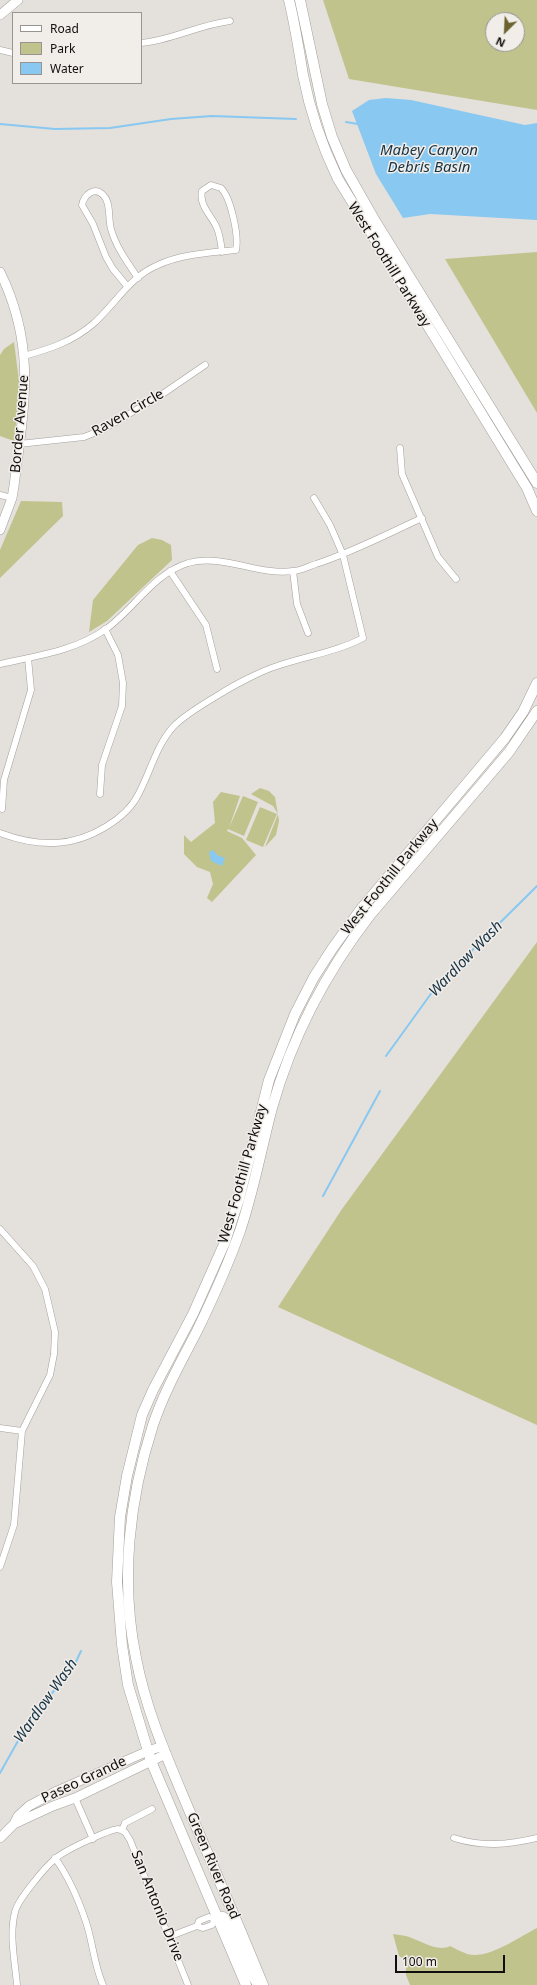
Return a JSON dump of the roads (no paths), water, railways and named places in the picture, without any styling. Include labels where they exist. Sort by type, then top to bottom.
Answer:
[{"type":"main road","points":[[0,15],[18,0]]},
{"type":"main road","name":"West Foothill Parkway","points":[[289,0],[298,36],[306,87],[318,133],[328,158],[346,195],[527,488],[537,511]]},
{"type":"main road","name":"West Foothill Parkway","points":[[300,0],[308,32],[315,76],[332,137],[346,170],[404,268],[537,483]]},
{"type":"main road","points":[[346,195],[359,206],[392,260],[404,268]]},
{"type":"main road","name":"Border Avenue","points":[[0,272],[3,284],[20,328],[26,383],[12,498],[0,530]]},
{"type":"main road","name":"West Foothill Parkway","points":[[148,1751],[128,1685],[122,1645],[117,1588],[120,1517],[142,1415],[193,1314],[225,1242],[239,1198],[269,1080],[295,1014],[314,977],[361,909],[505,738],[523,712],[537,683]]},
{"type":"main road","name":"West Foothill Parkway","points":[[164,1750],[143,1690],[131,1628],[128,1576],[133,1505],[154,1421],[168,1388],[214,1296],[238,1237],[249,1204],[272,1109],[282,1075],[296,1040],[315,1000],[343,952],[371,914],[509,752],[537,711]]},
{"type":"main road","name":"Paseo Grande","points":[[0,1838],[14,1824],[18,1816],[42,1799],[148,1751],[164,1750]]},
{"type":"main road","name":"Paseo Grande","points":[[14,1824],[53,1806],[75,1798],[151,1761],[164,1750]]},
{"type":"main road","name":"Green River Road","points":[[164,1750],[263,1985]]},
{"type":"main road","name":"Green River Road","points":[[148,1751],[246,1985]]},
{"type":"main road","points":[[217,1918],[223,1917],[228,1921],[248,1968],[258,1985]]},
{"type":"street","points":[[142,43],[169,38],[210,24],[230,22]]},
{"type":"street","points":[[0,50],[12,53]]},
{"type":"street","points":[[24,356],[57,347],[76,337],[93,324],[127,286],[156,265],[188,255],[222,252],[236,250],[238,242],[227,198],[221,188],[211,185],[202,191],[201,201],[216,226],[220,236],[222,252]]},
{"type":"street","points":[[127,286],[113,269],[106,257],[93,224],[82,205],[86,195],[92,191],[98,191],[108,201],[108,213],[115,240],[138,278]]},
{"type":"street","name":"Raven Circle","points":[[19,444],[84,438],[124,418],[205,365]]},
{"type":"street","points":[[400,448],[402,474],[438,557],[456,579]]},
{"type":"street","points":[[0,495],[12,498]]},
{"type":"street","points":[[0,833],[14,838],[55,844],[81,840],[96,833],[117,820],[132,806],[166,737],[182,719],[220,693],[276,666],[346,647],[363,638],[343,555],[330,525],[314,498]]},
{"type":"street","points":[[0,664],[72,647],[105,629],[152,585],[170,571],[188,563],[202,561],[293,572],[343,555],[422,518]]},
{"type":"street","points":[[170,571],[206,625],[217,668]]},
{"type":"street","points":[[293,572],[297,604],[308,633]]},
{"type":"street","points":[[100,794],[102,764],[122,706],[123,683],[118,655],[105,629]]},
{"type":"street","points":[[2,809],[4,780],[31,690],[28,658]]},
{"type":"street","points":[[0,1229],[33,1266],[45,1289],[55,1332],[54,1354],[50,1375],[22,1431],[14,1525],[0,1567]]},
{"type":"street","points":[[0,1428],[22,1431]]},
{"type":"street","points":[[75,1798],[92,1839]]},
{"type":"street","points":[[17,1985],[13,1924],[15,1910],[27,1892],[55,1858],[92,1839],[114,1830],[122,1830],[125,1823],[152,1809]]},
{"type":"street","name":"San Antonio Drive","points":[[122,1830],[130,1840],[188,1985]]},
{"type":"street","points":[[454,1838],[471,1844],[491,1845],[537,1838]]},
{"type":"street","points":[[55,1858],[64,1873],[86,1922],[97,1972],[103,1985]]},
{"type":"street","points":[[168,1937],[197,1926]]},
{"type":"water","name":"Mabey Canyon Debris Basin","points":[[386,98],[411,100],[525,125],[537,123],[537,220],[430,214],[403,218],[376,174],[352,111],[369,100]]},
{"type":"water","points":[[213,850],[217,855],[225,858],[222,866],[211,861],[209,852]]},
{"type":"waterway","points":[[0,124],[55,129],[110,128],[171,119],[212,116],[296,119]]},
{"type":"waterway","points":[[346,122],[358,124]]},
{"type":"waterway","name":"Wardlow Wash","points":[[386,1056],[438,984],[537,886]]},
{"type":"waterway","name":"Wardlow Wash","points":[[323,1196],[380,1091]]},
{"type":"waterway","name":"Wardlow Wash","points":[[0,1773],[28,1723],[74,1666],[81,1651]]}]
